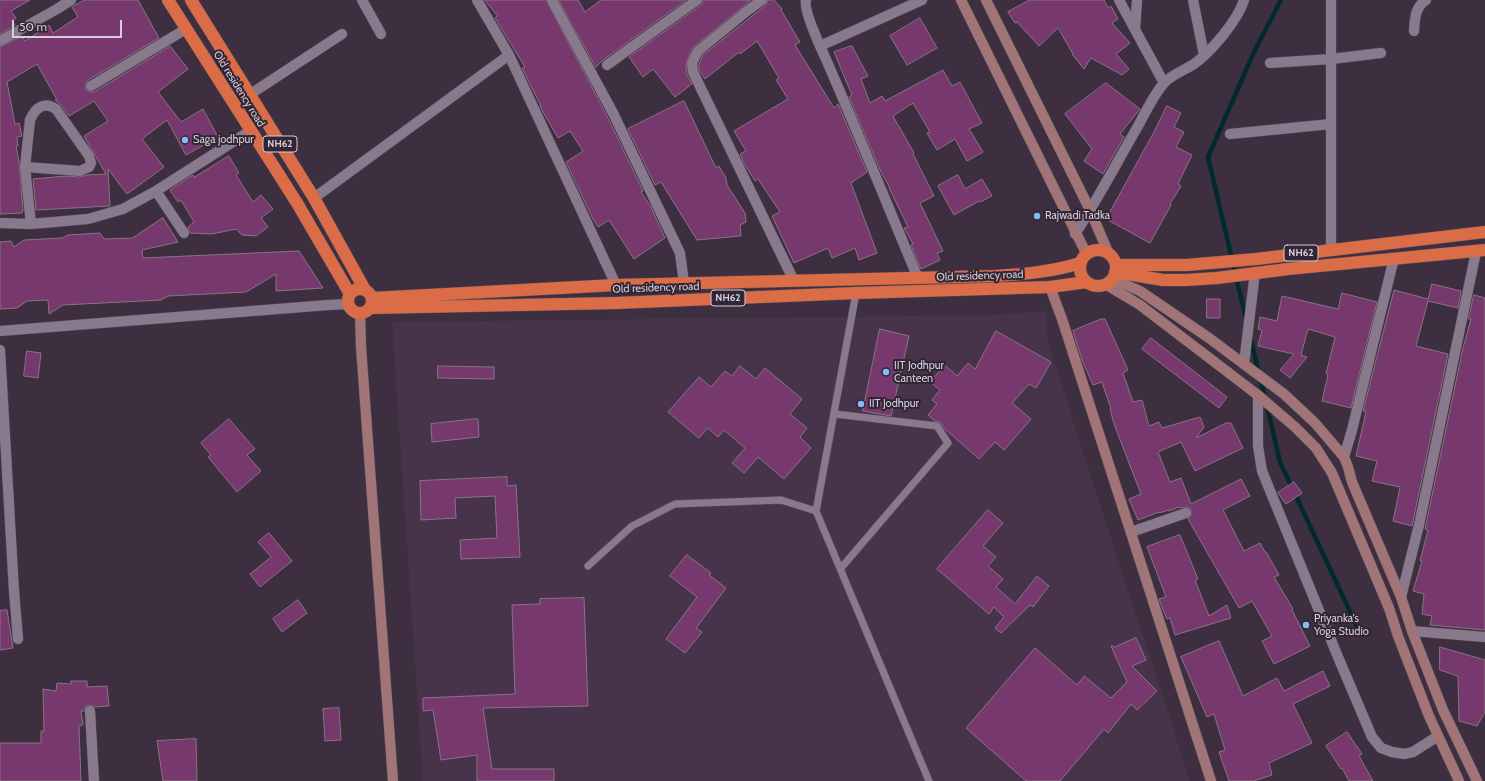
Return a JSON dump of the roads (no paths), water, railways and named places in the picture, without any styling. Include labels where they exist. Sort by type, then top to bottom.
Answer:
[{"type":"highway","name":"Old residency road","points":[[168,0],[297,203],[349,299]]},
{"type":"highway","name":"Old residency road","points":[[191,0],[314,198],[367,302]]},
{"type":"highway","name":"NH62","points":[[1086,282],[1099,286],[1112,275],[1485,232]]},
{"type":"highway","name":"NH62","points":[[1083,258],[1093,250],[1108,252]]},
{"type":"highway","name":"NH62","points":[[1112,275],[1186,280],[1217,278],[1255,272],[1481,251]]},
{"type":"highway","points":[[1108,252],[1113,258],[1112,275]]},
{"type":"highway","name":"Old residency road","points":[[367,302],[616,285],[918,278],[1031,273],[1062,269],[1083,258]]},
{"type":"highway","points":[[1083,258],[1080,270],[1082,277],[1086,282]]},
{"type":"highway","name":"Old residency road","points":[[367,302],[616,303],[1050,287],[1086,282]]},
{"type":"highway","name":"NH62","points":[[359,289],[367,302],[355,312],[351,309],[349,299],[354,290],[359,289]]},
{"type":"street","points":[[0,41],[71,0]]},
{"type":"street","points":[[363,0],[381,34]]},
{"type":"street","points":[[476,0],[509,55],[616,285]]},
{"type":"street","points":[[552,0],[613,113],[680,253],[684,283]]},
{"type":"street","points":[[607,65],[697,0]]},
{"type":"street","points":[[762,0],[746,11],[698,51],[692,63],[693,72],[794,281]]},
{"type":"street","points":[[806,0],[805,7],[820,46],[918,278]]},
{"type":"street","points":[[820,46],[922,0]]},
{"type":"street","points":[[961,0],[1075,234],[1083,258]]},
{"type":"street","points":[[986,0],[1090,210],[1108,252]]},
{"type":"street","points":[[1119,0],[1135,30],[1167,80]]},
{"type":"street","points":[[1135,30],[1138,0]]},
{"type":"street","points":[[1194,0],[1204,55]]},
{"type":"street","points":[[1075,234],[1125,147],[1167,80],[1194,64],[1213,48],[1230,24],[1244,0]]},
{"type":"street","points":[[1331,0],[1331,249]]},
{"type":"street","points":[[1414,30],[1418,8],[1426,0]]},
{"type":"street","points":[[91,86],[186,29]]},
{"type":"street","points":[[249,95],[342,34]]},
{"type":"street","points":[[1270,63],[1331,59],[1381,52]]},
{"type":"street","points":[[314,198],[509,55]]},
{"type":"street","points":[[25,167],[80,171],[89,167],[91,163],[89,156],[56,109],[47,104],[33,113],[30,120],[25,167],[32,224]]},
{"type":"street","points":[[1230,134],[1331,124]]},
{"type":"street","points":[[0,223],[32,224],[88,219],[123,209],[156,191],[250,131]]},
{"type":"street","points":[[156,191],[184,233]]},
{"type":"street","points":[[1401,597],[1419,525],[1481,251]]},
{"type":"street","points":[[1344,457],[1394,258]]},
{"type":"street","points":[[1244,364],[1255,272]]},
{"type":"street","points":[[1112,275],[1140,291],[1284,394],[1315,423],[1344,457],[1352,482],[1401,597],[1412,631],[1443,710],[1477,781]]},
{"type":"street","points":[[1112,275],[1140,305],[1259,396],[1316,448],[1332,472],[1389,608],[1398,636],[1438,736],[1459,781]]},
{"type":"street","points":[[1050,287],[1065,327],[1211,781]]},
{"type":"street","points":[[0,331],[328,305],[349,299]]},
{"type":"street","points":[[367,302],[361,347],[393,781]]},
{"type":"street","points":[[0,350],[13,583],[18,639]]},
{"type":"street","points":[[1259,396],[1258,446],[1262,471],[1372,737],[1381,748],[1404,754],[1413,752],[1438,736]]},
{"type":"street","points":[[1131,532],[1186,513]]},
{"type":"street","points":[[1412,631],[1485,637]]},
{"type":"street","points":[[90,711],[94,781]]},
{"type":"lane","points":[[856,293],[816,511],[929,781]]},
{"type":"lane","points":[[835,414],[937,426],[948,443],[840,568]]},
{"type":"lane","points":[[588,566],[632,526],[675,504],[781,500],[816,511]]},
{"type":"waterway","points":[[1246,319],[1208,157],[1254,52],[1281,0]]},
{"type":"waterway","points":[[1250,336],[1265,399]]},
{"type":"waterway","points":[[1267,406],[1280,462],[1361,635]]},
{"type":"place","name":"Saga jodhpur","points":[[185,140]]},
{"type":"place","name":"Rajwadi Tadka","points":[[1037,216]]},
{"type":"place","name":"IIT Jodhpur Canteen","points":[[886,372]]},
{"type":"place","name":"IIT Jodhpur","points":[[861,404]]},
{"type":"place","name":"Priyanka's Yoga Studio","points":[[1306,625]]}]
